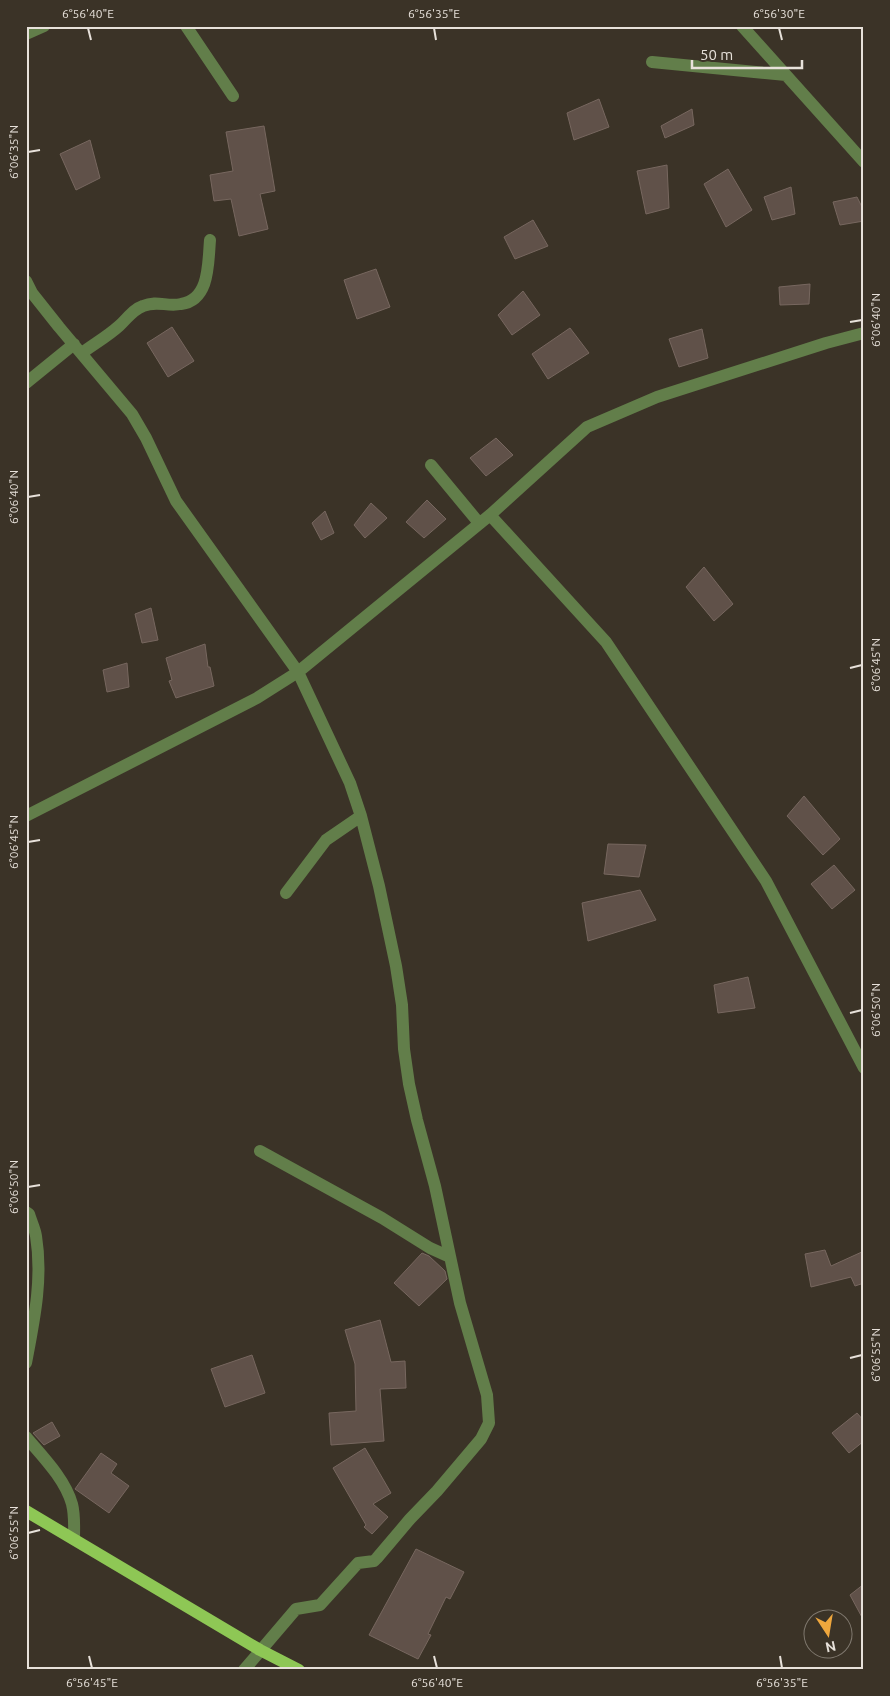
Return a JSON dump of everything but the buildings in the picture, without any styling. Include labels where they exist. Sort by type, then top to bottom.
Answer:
[{"type":"main road","points":[[26,1511],[260,1650],[299,1670]]},
{"type":"street","points":[[26,34],[44,26]]},
{"type":"street","points":[[186,26],[233,96]]},
{"type":"street","points":[[742,26],[864,162]]},
{"type":"street","points":[[652,62],[786,75]]},
{"type":"street","points":[[26,383],[78,349],[119,326],[133,310],[156,302],[181,304],[193,300],[202,290],[206,275],[210,240]]},
{"type":"street","points":[[26,281],[32,293],[132,414],[146,438],[176,501],[298,672],[350,783],[361,816],[383,902],[396,966],[402,1006],[404,1049],[409,1084],[460,1304],[487,1395],[488,1423],[481,1439],[437,1491],[374,1561],[358,1564],[320,1605],[296,1609],[244,1670]]},
{"type":"street","points":[[26,816],[257,698],[298,672],[490,515],[587,427],[657,397],[826,343],[864,333]]},
{"type":"street","points":[[431,465],[479,523]]},
{"type":"street","points":[[490,515],[600,635],[612,651],[766,881],[864,1068]]},
{"type":"street","points":[[286,892],[326,840],[361,816]]},
{"type":"street","points":[[260,1151],[374,1214],[430,1248],[450,1257]]},
{"type":"street","points":[[26,1212],[29,1214],[36,1234],[39,1277],[26,1363]]},
{"type":"street","points":[[26,1437],[50,1465],[72,1503],[74,1539]]}]
